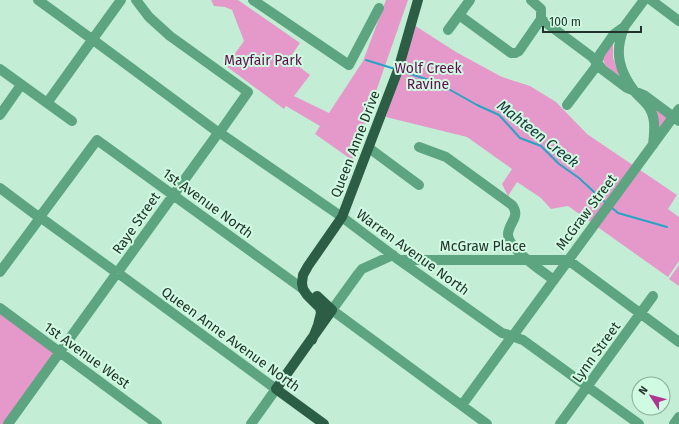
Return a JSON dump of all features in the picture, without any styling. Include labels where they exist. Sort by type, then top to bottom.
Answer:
[{"type":"main road","name":"Queen Anne Drive","points":[[303,289],[303,275],[342,217],[398,70],[418,0]]},
{"type":"main road","points":[[276,389],[332,310],[314,294],[308,285],[307,276],[312,260]]},
{"type":"main road","points":[[303,289],[320,308],[321,313],[312,340]]},
{"type":"main road","name":"Queen Anne Avenue North","points":[[276,389],[324,424]]},
{"type":"street","name":"Warren Avenue North","points":[[38,0],[219,132],[342,217],[502,332],[523,340],[639,424]]},
{"type":"street","points":[[47,103],[121,0]]},
{"type":"street","name":"Raye Street","points":[[8,424],[248,92],[170,36],[149,17],[136,0]]},
{"type":"street","points":[[253,0],[349,65],[379,8]]},
{"type":"street","points":[[448,30],[470,0]]},
{"type":"street","points":[[459,15],[511,53],[515,53],[519,51],[542,19],[542,9],[531,0]]},
{"type":"street","points":[[644,0],[624,27],[618,44],[619,60],[624,74],[651,111],[654,125],[652,147]]},
{"type":"street","points":[[651,0],[679,21]]},
{"type":"street","points":[[542,19],[592,57],[603,70],[627,88],[677,115]]},
{"type":"street","points":[[567,105],[595,68],[600,54],[614,34],[624,27]]},
{"type":"street","points":[[0,69],[72,121]]},
{"type":"street","points":[[0,114],[21,85]]},
{"type":"street","name":"McGraw Street","points":[[462,405],[568,260],[677,115]]},
{"type":"street","name":"1st Avenue North","points":[[40,218],[97,140],[303,289]]},
{"type":"street","points":[[419,147],[446,157],[512,205],[515,209],[516,215],[508,235],[513,245],[527,260],[554,280]]},
{"type":"street","points":[[369,148],[419,185]]},
{"type":"street","name":"Queen Anne Avenue North","points":[[0,188],[276,389]]},
{"type":"street","points":[[0,272],[40,218]]},
{"type":"street","points":[[396,257],[362,269],[332,310],[487,424]]},
{"type":"street","name":"McGraw Place","points":[[396,257],[568,260]]},
{"type":"street","points":[[568,260],[679,342]]},
{"type":"street","name":"Lynn Street","points":[[560,424],[653,296]]},
{"type":"street","name":"1st Avenue West","points":[[0,308],[157,424]]},
{"type":"street","points":[[251,423],[276,389]]},
{"type":"street","points":[[674,424],[679,417]]},
{"type":"green space","name":"Mayfair Park","points":[[211,0],[238,0],[300,43],[289,59],[310,75],[294,96],[329,113],[363,61],[386,0],[408,0],[352,160],[315,134],[320,126],[286,106],[284,109],[226,66],[244,41],[232,10],[225,7],[214,6]]},
{"type":"green space","name":"Wolf Creek Ravine","points":[[414,25],[456,52],[502,77],[530,86],[556,102],[587,134],[677,195],[668,209],[679,217],[679,261],[668,277],[568,206],[551,209],[541,198],[517,182],[508,196],[502,184],[512,169],[467,137],[386,117],[391,96]]},
{"type":"green space","points":[[613,39],[613,58],[620,77],[608,68],[603,61],[605,52]]},
{"type":"green space","points":[[654,106],[670,118],[658,135]]},
{"type":"green space","points":[[679,265],[679,286],[669,279]]},
{"type":"green space","points":[[0,312],[54,353],[4,424],[0,424]]},
{"type":"waterway","name":"Mahteen Creek","points":[[366,60],[395,69]]},
{"type":"waterway","name":"Mahteen Creek","points":[[401,71],[438,83],[477,105],[499,115],[520,138],[541,146],[559,164],[579,178],[606,203]]},
{"type":"waterway","name":"Mahteen Creek","points":[[611,207],[618,213],[667,227]]}]
